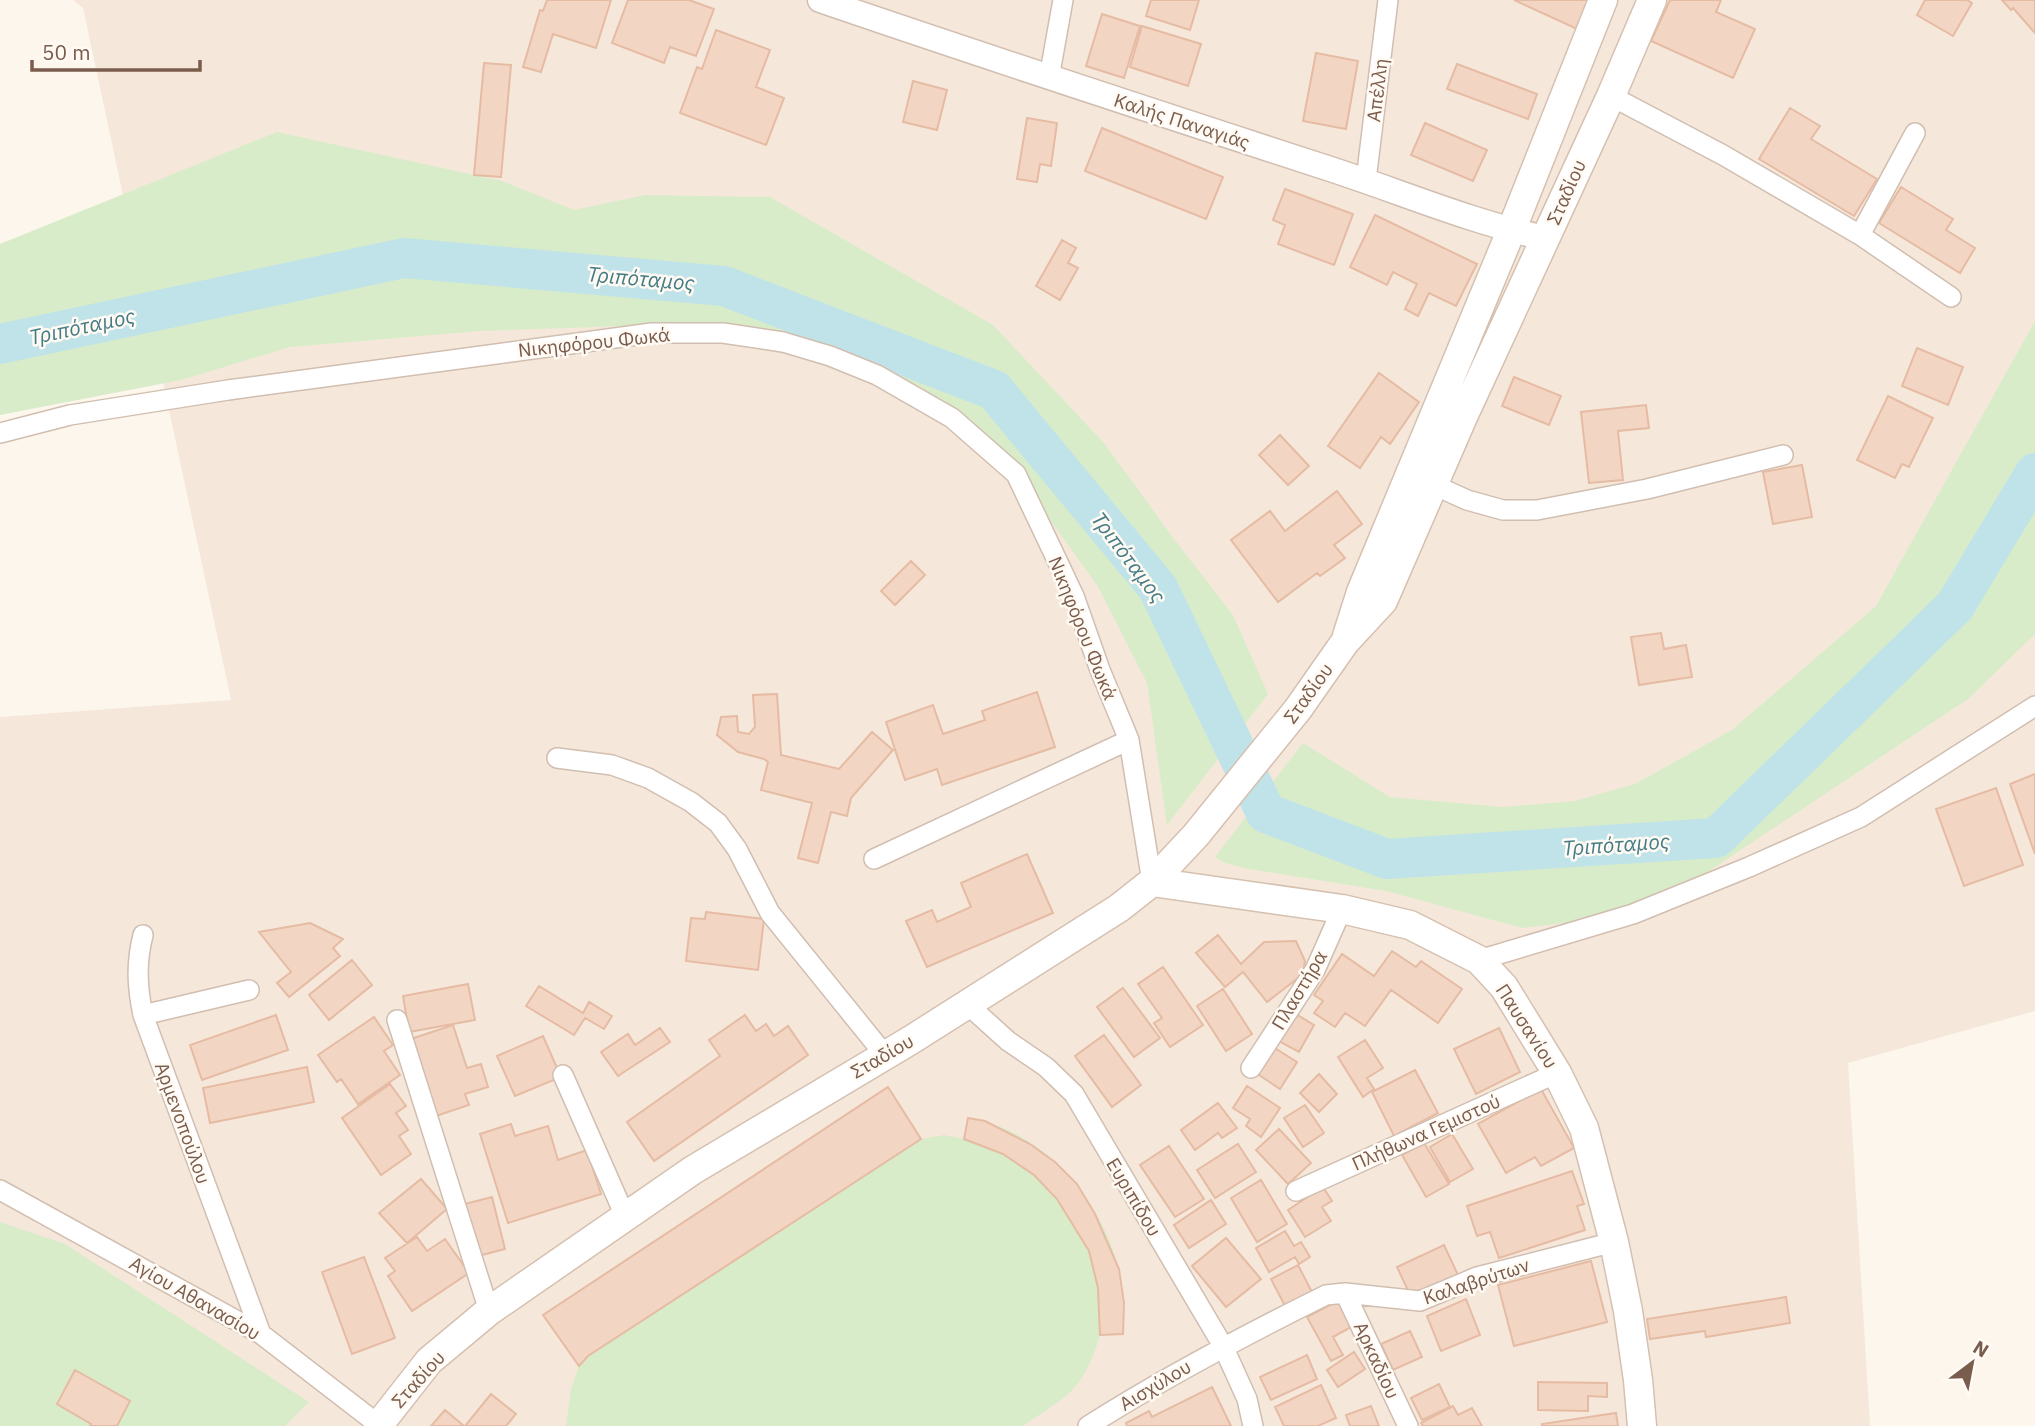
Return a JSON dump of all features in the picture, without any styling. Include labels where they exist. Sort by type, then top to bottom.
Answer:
[{"type":"main road","name":"Σταδίου","points":[[1345,642],[1361,592],[1511,231],[1603,0]]},
{"type":"main road","name":"Σταδίου","points":[[378,1425],[429,1362],[489,1311],[693,1170],[967,1004],[1119,908],[1152,882],[1196,835],[1298,709],[1345,642],[1383,601],[1653,0]]},
{"type":"main road","name":"Παυσανίου","points":[[1152,882],[1342,909],[1410,925],[1479,960],[1504,987],[1557,1073],[1584,1128],[1614,1242],[1628,1311],[1642,1426]]},
{"type":"street","name":"Καλής Παναγιάς","points":[[820,0],[1049,78],[1366,180],[1511,231],[1545,238]]},
{"type":"street","points":[[1049,78],[1063,0]]},
{"type":"street","name":"Απέλλη","points":[[1366,180],[1388,0]]},
{"type":"street","points":[[1611,96],[1723,155],[1860,235],[1951,298]]},
{"type":"street","points":[[1860,235],[1915,133]]},
{"type":"street","name":"Νικηφόρου Φωκά","points":[[0,433],[71,415],[228,390],[652,333],[723,333],[783,342],[830,356],[877,375],[952,418],[1016,474],[1074,596],[1100,670],[1129,740],[1152,882]]},
{"type":"street","points":[[1434,485],[1467,500],[1503,510],[1537,510],[1647,489],[1783,455]]},
{"type":"street","points":[[1479,960],[1633,914],[1749,867],[1861,817],[2035,706]]},
{"type":"street","points":[[874,859],[1129,740]]},
{"type":"street","points":[[557,758],[612,765],[648,778],[691,802],[718,823],[737,849],[770,913],[884,1054]]},
{"type":"street","name":"Πλαστήρα","points":[[1251,1068],[1315,970],[1342,909]]},
{"type":"street","name":"Αρμενοπούλου","points":[[144,934],[137,958],[137,984],[143,1015],[261,1334]]},
{"type":"street","points":[[143,1015],[249,990]]},
{"type":"street","name":"Ευριπίδου","points":[[967,1004],[1007,1041],[1046,1067],[1074,1094],[1223,1346],[1247,1399],[1252,1426]]},
{"type":"street","points":[[397,1020],[489,1311]]},
{"type":"street","name":"Πλήθωνα Γεμιστού","points":[[1296,1191],[1557,1073]]},
{"type":"street","points":[[563,1075],[625,1216]]},
{"type":"street","name":"Αγίου Αθανασίου","points":[[0,1190],[261,1334],[378,1425]]},
{"type":"street","name":"Καλαβρύτων","points":[[1223,1346],[1326,1295],[1345,1293],[1419,1301],[1477,1277],[1614,1242]]},
{"type":"street","name":"Αρκαδίου","points":[[1345,1293],[1408,1426]]},
{"type":"street","name":"Αισχύλου","points":[[1088,1426],[1157,1382],[1223,1346]]},
{"type":"shaded area","points":[[73,0],[2035,0],[2035,1011],[1848,1063],[1870,1426],[0,1426],[0,717],[231,700],[83,8]]},
{"type":"green space","points":[[277,132],[502,181],[574,210],[645,195],[770,197],[993,325],[1104,443],[1233,615],[1268,694],[1167,825],[1147,683],[1097,585],[1056,528],[991,453],[895,380],[711,323],[480,331],[290,347],[181,380],[0,415],[0,244]]},
{"type":"green space","points":[[2035,321],[2035,634],[1968,699],[1697,879],[1623,916],[1522,928],[1386,891],[1249,869],[1225,863],[1215,857],[1303,743],[1390,797],[1502,807],[1575,801],[1635,784],[1732,730],[1876,606]]},
{"type":"green space","points":[[888,1087],[921,1139],[944,1135],[964,1139],[968,1118],[995,1125],[1020,1137],[1044,1152],[1065,1172],[1099,1218],[1119,1270],[1123,1334],[1100,1335],[1087,1368],[1072,1390],[1023,1426],[566,1426],[571,1389],[579,1366],[543,1315]]},
{"type":"green space","points":[[0,1222],[65,1244],[309,1402],[285,1426],[0,1426]]},
{"type":"building","points":[[547,0],[611,0],[596,48],[553,34],[541,72],[523,67],[540,10],[543,11]]},
{"type":"building","points":[[628,0],[689,0],[714,9],[696,56],[670,47],[664,63],[612,43]]},
{"type":"building","points":[[1151,0],[1199,0],[1190,30],[1146,16]]},
{"type":"building","points":[[1514,0],[1591,0],[1577,29]]},
{"type":"building","points":[[1670,0],[1721,0],[1716,12],[1755,29],[1733,78],[1651,41]]},
{"type":"building","points":[[1925,0],[1967,0],[1972,3],[1953,36],[1917,15]]},
{"type":"building","points":[[2002,0],[2035,0],[2035,33],[2013,8],[2011,10]]},
{"type":"building","points":[[1102,14],[1140,26],[1124,78],[1086,66]]},
{"type":"building","points":[[1142,26],[1201,44],[1188,86],[1130,67]]},
{"type":"building","points":[[716,30],[770,50],[756,87],[784,98],[766,145],[680,113],[697,67],[702,69]]},
{"type":"building","points":[[1316,53],[1358,61],[1346,129],[1303,121]]},
{"type":"building","points":[[484,63],[511,65],[501,177],[474,175]]},
{"type":"building","points":[[1457,64],[1537,94],[1528,119],[1447,89]]},
{"type":"building","points":[[913,81],[947,90],[937,130],[903,122]]},
{"type":"building","points":[[1790,108],[1820,126],[1811,139],[1877,179],[1854,216],[1759,159]]},
{"type":"building","points":[[1027,118],[1057,123],[1051,166],[1040,164],[1037,182],[1017,179]]},
{"type":"building","points":[[1425,123],[1487,150],[1473,181],[1411,155]]},
{"type":"building","points":[[1102,128],[1223,177],[1206,219],[1085,171]]},
{"type":"building","points":[[1901,187],[1953,219],[1946,230],[1975,248],[1960,273],[1879,223]]},
{"type":"building","points":[[1285,189],[1353,214],[1334,265],[1278,244],[1285,225],[1273,220]]},
{"type":"building","points":[[1375,215],[1477,264],[1456,306],[1429,293],[1418,316],[1405,309],[1417,284],[1393,272],[1387,285],[1350,267]]},
{"type":"building","points":[[1062,240],[1076,248],[1068,263],[1078,268],[1060,300],[1036,286]]},
{"type":"building","points":[[1917,348],[1963,367],[1948,405],[1902,386]]},
{"type":"building","points":[[1379,373],[1419,402],[1390,444],[1381,437],[1360,468],[1328,446]]},
{"type":"building","points":[[1514,377],[1561,396],[1549,425],[1502,406]]},
{"type":"building","points":[[1888,396],[1933,418],[1909,467],[1902,464],[1895,478],[1857,460]]},
{"type":"building","points":[[1646,405],[1649,428],[1618,431],[1623,480],[1589,483],[1581,412]]},
{"type":"building","points":[[1280,435],[1309,466],[1288,485],[1259,455]]},
{"type":"building","points":[[1802,465],[1812,517],[1773,524],[1763,472]]},
{"type":"building","points":[[1337,491],[1362,524],[1334,545],[1345,558],[1320,576],[1317,573],[1278,602],[1231,540],[1270,511],[1285,531]]},
{"type":"building","points":[[911,561],[925,575],[895,605],[881,591]]},
{"type":"building","points":[[1661,633],[1664,649],[1686,645],[1692,677],[1639,685],[1631,637]]},
{"type":"building","points":[[1037,692],[1055,747],[942,785],[937,769],[905,780],[886,722],[933,705],[943,734],[985,720],[982,711]]},
{"type":"building","points":[[777,694],[781,755],[839,769],[872,732],[893,750],[851,798],[847,816],[831,812],[818,863],[798,858],[812,803],[761,790],[768,762],[738,752],[717,735],[721,717],[737,716],[738,732],[749,734],[755,727],[753,695]]},
{"type":"building","points":[[2035,774],[2035,854],[2010,784]]},
{"type":"building","points":[[1996,788],[2023,865],[1964,886],[1936,809]]},
{"type":"building","points":[[1027,854],[1053,913],[927,967],[906,921],[932,910],[937,922],[971,907],[961,883]]},
{"type":"building","points":[[706,912],[764,919],[758,970],[686,961],[691,918],[705,919]]},
{"type":"building","points":[[310,923],[343,939],[333,948],[340,956],[289,997],[277,983],[291,972],[259,932]]},
{"type":"building","points":[[1218,935],[1241,964],[1264,942],[1296,941],[1305,961],[1303,974],[1267,1002],[1243,972],[1225,987],[1196,953]]},
{"type":"building","points":[[1392,951],[1416,967],[1421,961],[1462,989],[1438,1023],[1391,990],[1365,1026],[1345,1013],[1335,1027],[1314,1013],[1323,1001],[1314,995],[1342,954],[1374,976]]},
{"type":"building","points":[[352,960],[372,985],[329,1020],[309,995]]},
{"type":"building","points":[[1163,967],[1203,1025],[1170,1047],[1154,1023],[1162,1018],[1138,984]]},
{"type":"building","points":[[468,984],[475,1020],[409,1032],[403,996]]},
{"type":"building","points":[[539,986],[583,1013],[589,1002],[612,1016],[604,1029],[585,1018],[574,1035],[526,1006]]},
{"type":"building","points":[[1123,988],[1160,1038],[1134,1057],[1097,1007]]},
{"type":"building","points":[[1223,989],[1252,1034],[1226,1051],[1197,1006]]},
{"type":"building","points":[[1291,1011],[1314,1025],[1299,1052],[1275,1039]]},
{"type":"building","points":[[276,1015],[288,1050],[202,1080],[190,1045]]},
{"type":"building","points":[[745,1015],[756,1031],[766,1024],[774,1036],[788,1026],[808,1055],[654,1161],[627,1122],[720,1056],[709,1040]]},
{"type":"building","points":[[374,1017],[393,1045],[384,1051],[400,1075],[358,1104],[341,1079],[337,1082],[318,1055]]},
{"type":"building","points":[[453,1025],[467,1068],[481,1064],[488,1087],[465,1094],[469,1105],[436,1116],[411,1039]]},
{"type":"building","points":[[660,1028],[670,1042],[618,1076],[601,1052],[628,1034],[635,1045]]},
{"type":"building","points":[[1499,1028],[1520,1072],[1476,1094],[1454,1049]]},
{"type":"building","points":[[1104,1035],[1141,1085],[1112,1107],[1075,1056]]},
{"type":"building","points":[[543,1036],[561,1077],[515,1096],[497,1056]]},
{"type":"building","points":[[1365,1040],[1383,1068],[1367,1078],[1374,1089],[1363,1097],[1338,1057]]},
{"type":"building","points":[[1270,1045],[1297,1062],[1280,1089],[1253,1071]]},
{"type":"building","points":[[307,1067],[314,1102],[210,1123],[203,1088]]},
{"type":"building","points":[[1415,1070],[1438,1113],[1394,1136],[1372,1092]]},
{"type":"building","points":[[1319,1074],[1337,1094],[1319,1112],[1300,1093]]},
{"type":"building","points":[[390,1084],[406,1106],[396,1113],[408,1130],[399,1136],[411,1154],[381,1175],[342,1118]]},
{"type":"building","points":[[1247,1086],[1280,1108],[1261,1137],[1246,1126],[1250,1119],[1233,1108]]},
{"type":"building","points":[[888,1087],[921,1139],[588,1356],[579,1366],[543,1315]]},
{"type":"building","points":[[1541,1089],[1574,1148],[1541,1166],[1535,1157],[1506,1173],[1478,1124]]},
{"type":"building","points":[[1218,1103],[1237,1128],[1222,1138],[1218,1133],[1195,1150],[1181,1130]]},
{"type":"building","points":[[1305,1105],[1324,1133],[1303,1147],[1284,1118]]},
{"type":"building","points":[[968,1118],[985,1121],[1030,1144],[1055,1162],[1077,1184],[1095,1214],[1119,1269],[1124,1303],[1123,1334],[1100,1335],[1098,1288],[1089,1251],[1057,1199],[1034,1175],[1003,1154],[964,1139]]},
{"type":"building","points":[[511,1124],[515,1136],[548,1126],[558,1160],[587,1150],[601,1194],[508,1223],[480,1134]]},
{"type":"building","points":[[1279,1129],[1311,1163],[1288,1184],[1256,1150]]},
{"type":"building","points":[[1452,1134],[1473,1169],[1450,1182],[1430,1147]]},
{"type":"building","points":[[1424,1143],[1449,1184],[1426,1197],[1402,1155]]},
{"type":"building","points":[[1238,1144],[1256,1172],[1215,1198],[1197,1170]]},
{"type":"building","points":[[1169,1146],[1204,1199],[1175,1217],[1140,1165]]},
{"type":"building","points":[[1572,1171],[1584,1204],[1577,1206],[1585,1230],[1499,1258],[1490,1232],[1477,1236],[1467,1206]]},
{"type":"building","points":[[421,1179],[447,1209],[407,1243],[379,1213]]},
{"type":"building","points":[[1261,1180],[1287,1224],[1257,1242],[1231,1198]]},
{"type":"building","points":[[1323,1187],[1332,1201],[1322,1207],[1331,1221],[1305,1237],[1288,1210]]},
{"type":"building","points":[[492,1197],[505,1249],[478,1256],[465,1204]]},
{"type":"building","points":[[1211,1200],[1226,1224],[1189,1248],[1174,1225]]},
{"type":"building","points":[[1285,1231],[1294,1246],[1301,1242],[1310,1257],[1299,1264],[1295,1257],[1269,1272],[1256,1248]]},
{"type":"building","points":[[417,1237],[427,1251],[445,1239],[469,1273],[412,1311],[388,1276],[395,1271],[385,1258]]},
{"type":"building","points":[[1226,1238],[1261,1279],[1226,1307],[1192,1266]]},
{"type":"building","points":[[1444,1245],[1458,1275],[1411,1297],[1397,1267]]},
{"type":"building","points":[[364,1257],[395,1338],[352,1354],[322,1272]]},
{"type":"building","points":[[1591,1261],[1607,1322],[1514,1346],[1498,1285]]},
{"type":"building","points":[[1298,1265],[1313,1294],[1286,1308],[1271,1279]]},
{"type":"building","points":[[1786,1297],[1790,1323],[1706,1337],[1705,1331],[1650,1339],[1647,1319]]},
{"type":"building","points":[[1466,1299],[1480,1335],[1441,1351],[1427,1316]]},
{"type":"building","points":[[1339,1300],[1353,1326],[1333,1337],[1343,1355],[1331,1361],[1307,1317]]},
{"type":"building","points":[[1410,1331],[1422,1357],[1393,1370],[1381,1344]]},
{"type":"building","points":[[1354,1352],[1365,1369],[1338,1387],[1327,1370]]},
{"type":"building","points":[[1307,1355],[1317,1379],[1271,1400],[1260,1377]]},
{"type":"building","points":[[75,1370],[130,1401],[117,1426],[90,1426],[91,1424],[57,1404]]},
{"type":"building","points":[[1538,1382],[1607,1383],[1607,1397],[1588,1396],[1588,1411],[1538,1410]]},
{"type":"building","points":[[1439,1384],[1450,1407],[1422,1420],[1411,1398]]},
{"type":"building","points":[[1321,1385],[1336,1418],[1318,1426],[1284,1426],[1275,1407]]},
{"type":"building","points":[[1212,1387],[1231,1426],[1127,1426],[1126,1423],[1149,1411],[1152,1417]]},
{"type":"building","points":[[491,1394],[516,1414],[506,1426],[465,1426]]},
{"type":"building","points":[[1371,1406],[1379,1426],[1350,1426],[1346,1415]]},
{"type":"building","points":[[1453,1406],[1458,1415],[1472,1408],[1482,1426],[1423,1426],[1421,1423]]},
{"type":"building","points":[[445,1410],[464,1426],[431,1426]]},
{"type":"building","points":[[1616,1413],[1618,1426],[1542,1426],[1542,1424]]},
{"type":"waterway","name":"Τριπόταμος","points":[[0,344],[404,258],[724,286],[994,390],[1158,588],[1266,813],[1387,859],[1716,838],[1955,606],[2035,473]]}]
